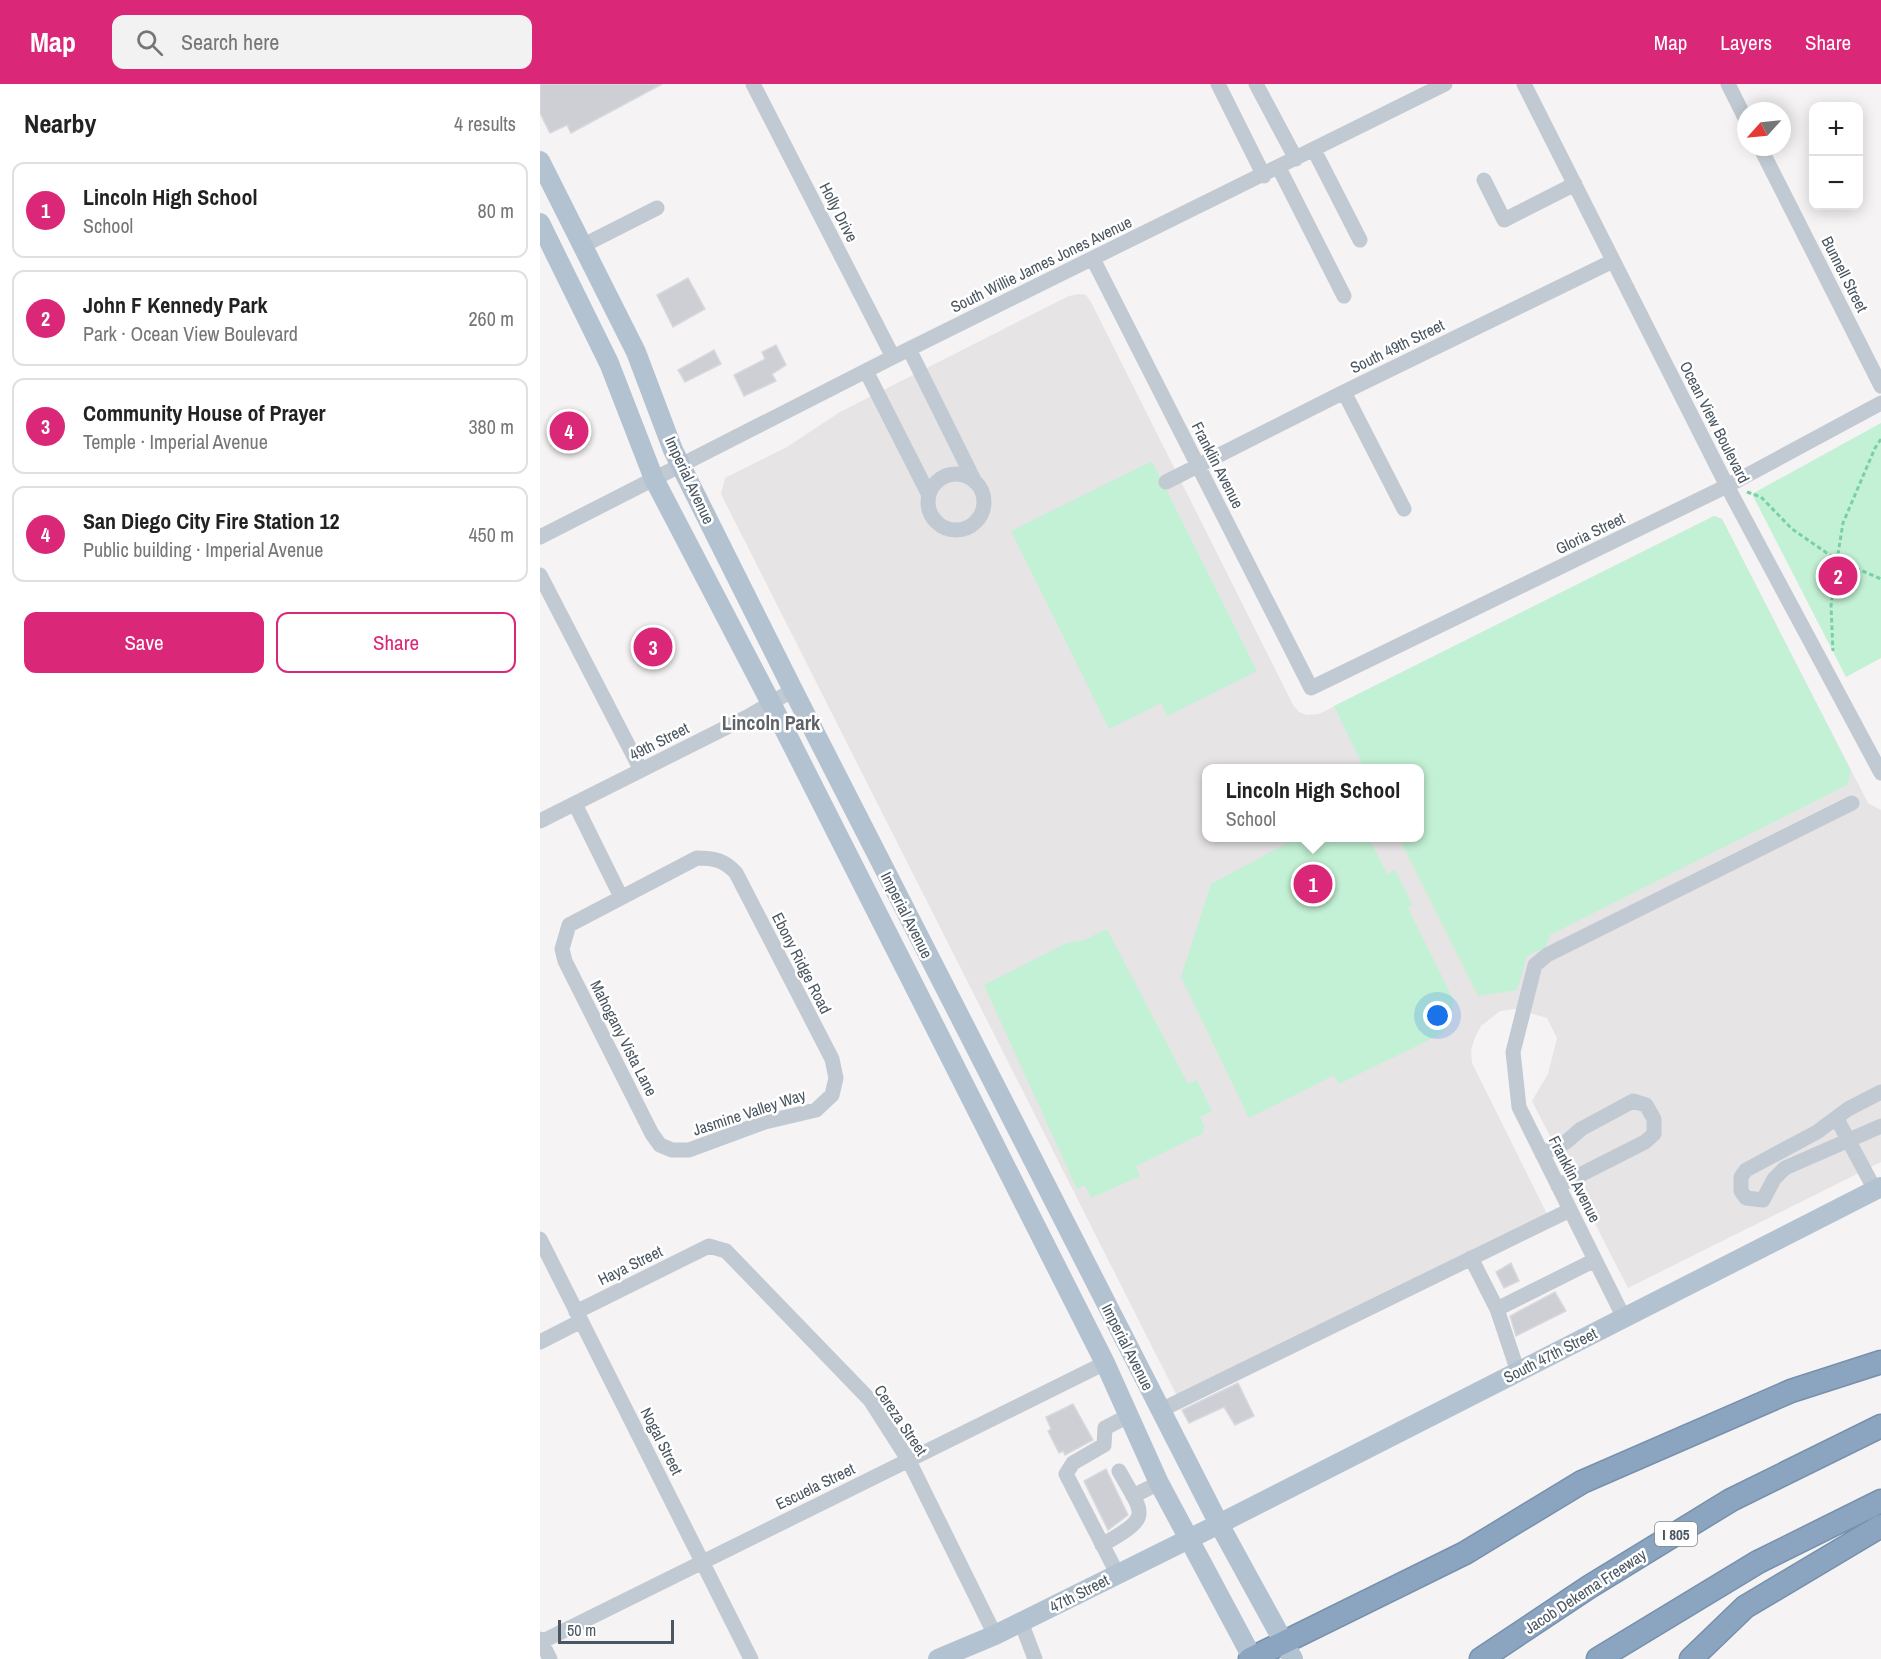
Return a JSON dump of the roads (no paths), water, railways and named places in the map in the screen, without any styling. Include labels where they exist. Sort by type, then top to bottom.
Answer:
[{"type":"highway","points":[[1252,1658],[1289,1651],[1465,1553],[1582,1482],[1791,1391],[1881,1362]]},
{"type":"highway","name":"Jacob Dekema Freeway","points":[[1481,1659],[1589,1587],[1731,1500],[1881,1426]]},
{"type":"highway","points":[[1598,1659],[1758,1562],[1881,1501]]},
{"type":"highway","points":[[1690,1659],[1745,1607],[1881,1526]]},
{"type":"main road","name":"Imperial Avenue","points":[[543,173],[584,245],[636,352],[681,465],[793,690],[1219,1524],[1289,1651]]},
{"type":"main road","name":"Imperial Avenue","points":[[540,223],[609,363],[654,479],[771,703],[1105,1363],[1160,1483],[1252,1658]]},
{"type":"main road","name":"South 47th Street","points":[[1219,1524],[1878,1188]]},
{"type":"main road","name":"47th Street","points":[[938,1659],[995,1635],[1219,1524]]},
{"type":"street","name":"Holly Drive","points":[[753,84],[893,357]]},
{"type":"street","points":[[1218,84],[1264,176]]},
{"type":"street","points":[[1256,84],[1296,159]]},
{"type":"street","name":"South Willie James Jones Avenue","points":[[540,537],[893,357],[1264,176],[1445,84]]},
{"type":"street","name":"Ocean View Boulevard","points":[[1524,84],[1727,486],[1881,773]]},
{"type":"street","points":[[1728,84],[1737,102]]},
{"type":"street","points":[[1314,150],[1360,240]]},
{"type":"street","name":"Bunnell Street","points":[[1765,156],[1881,386]]},
{"type":"street","points":[[1279,168],[1344,296]]},
{"type":"street","points":[[1484,180],[1504,220],[1575,184]]},
{"type":"street","points":[[584,245],[657,208]]},
{"type":"street","name":"Franklin Avenue","points":[[1093,259],[1311,688]]},
{"type":"street","name":"South 49th Street","points":[[1166,482],[1613,261]]},
{"type":"street","points":[[909,349],[984,499],[983,508],[975,523],[967,528],[950,529],[936,520],[929,504],[929,495],[933,486],[949,475],[958,474],[975,482]]},
{"type":"street","points":[[866,371],[929,495]]},
{"type":"street","points":[[1344,392],[1404,509]]},
{"type":"street","name":"Gloria Street","points":[[1311,688],[1727,486],[1881,403]]},
{"type":"street","points":[[540,575],[641,770]]},
{"type":"street","name":"49th Street","points":[[540,821],[793,690]]},
{"type":"street","name":"Franklin Avenue","points":[[1624,1318],[1519,1107],[1513,1052],[1535,965],[1547,955],[1852,803]]},
{"type":"street","points":[[575,804],[621,897]]},
{"type":"street","name":"Ebony Ridge Road","points":[[621,897],[697,858],[715,858],[728,864],[736,873],[832,1059],[836,1078],[832,1095]]},
{"type":"street","name":"Mahogany Vista Lane","points":[[621,897],[569,925],[562,949],[565,961],[652,1134],[660,1144],[672,1150]]},
{"type":"street","points":[[1881,1092],[1746,1170],[1741,1177],[1741,1191],[1746,1198],[1763,1200],[1774,1179],[1785,1168],[1881,1126]]},
{"type":"street","name":"Jasmine Valley Way","points":[[672,1150],[688,1150],[765,1122],[816,1110],[832,1095]]},
{"type":"street","points":[[1542,1154],[1566,1142],[1581,1129],[1633,1101],[1646,1105],[1654,1119],[1654,1134],[1645,1142],[1558,1185]]},
{"type":"street","points":[[1837,1119],[1878,1188]]},
{"type":"street","points":[[1161,1410],[1570,1210]]},
{"type":"street","name":"Nogal Street","points":[[540,1239],[751,1659]]},
{"type":"street","name":"Cereza Street","points":[[700,1251],[709,1246],[726,1251],[870,1400],[909,1461],[995,1635]]},
{"type":"street","name":"Haya Street","points":[[540,1342],[579,1317],[700,1251]]},
{"type":"street","points":[[1471,1258],[1497,1309],[1518,1372]]},
{"type":"street","points":[[1497,1309],[1595,1260]]},
{"type":"street","name":"Escuela Street","points":[[541,1641],[1105,1363]]},
{"type":"street","points":[[1117,1574],[1066,1470],[1073,1462],[1104,1445],[1105,1428],[1130,1415]]},
{"type":"street","points":[[1102,1545],[1137,1523],[1141,1509],[1119,1471]]},
{"type":"street","points":[[1133,1496],[1160,1483]]},
{"type":"street","points":[[1021,1622],[1035,1659]]},
{"type":"street","points":[[541,1641],[550,1659]]},
{"type":"place","name":"San Diego City Fire Station 12","points":[[569,431]]},
{"type":"place","name":"John F Kennedy Park","points":[[1838,576]]},
{"type":"place","name":"Community House of Prayer","points":[[653,647]]},
{"type":"place","name":"Lincoln High School","points":[[1313,884]]},
{"type":"district","name":"Lincoln Park","points":[[771,722]]}]
